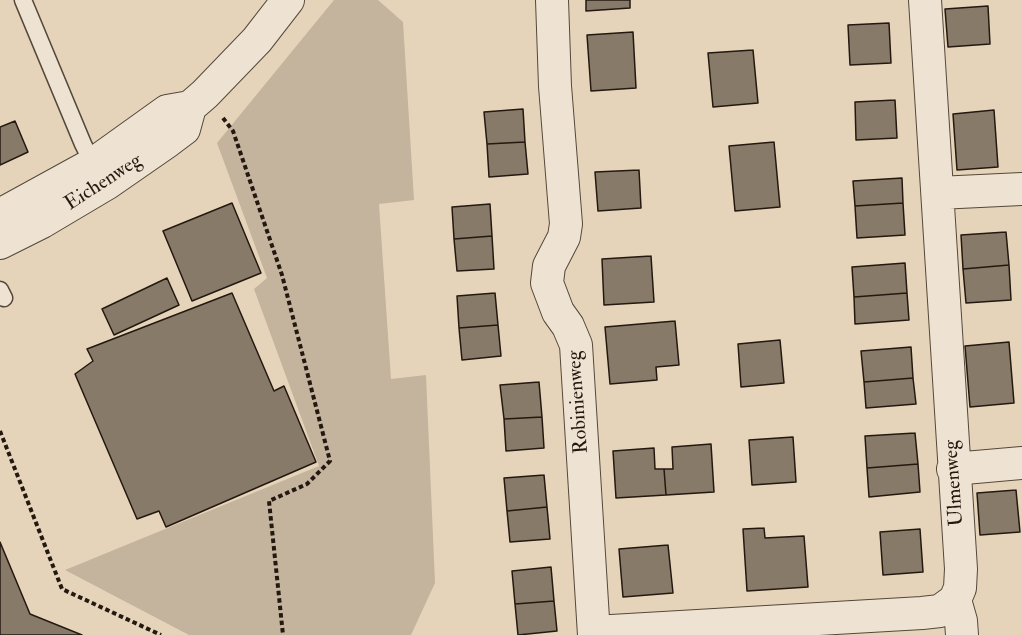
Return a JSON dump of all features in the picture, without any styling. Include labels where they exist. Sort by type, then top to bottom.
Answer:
[{"type":"street","name":"Eichenweg","points":[[0,243],[42,222],[99,174],[167,111],[198,100],[257,40],[288,0]]},
{"type":"street","name":"Robinienweg","points":[[552,0],[555,86],[566,224],[564,237],[549,266],[547,283],[558,312],[568,326],[576,345],[594,633]]},
{"type":"street","name":"Ulmenweg","points":[[925,0],[961,569],[960,588],[955,600]]},
{"type":"street","name":"Eichenweg","points":[[0,215],[56,186],[99,174]]},
{"type":"street","points":[[938,192],[1022,189]]},
{"type":"street","points":[[953,469],[1022,463]]},
{"type":"street","points":[[594,633],[922,613],[940,610],[955,600],[962,635]]},
{"type":"lane","points":[[23,0],[83,144],[99,174]]},
{"type":"path","points":[[198,100],[233,131],[282,275],[330,461],[307,484],[269,501],[283,635]]},
{"type":"path","points":[[0,430],[62,589],[161,635]]},
{"type":"shaded area","points":[[334,0],[378,0],[403,22],[414,200],[379,204],[391,379],[426,375],[435,583],[411,635],[189,635],[65,570],[319,466],[254,289],[267,278],[217,143]]},
{"type":"building","points":[[586,0],[630,0],[630,8],[586,11]]},
{"type":"building","points":[[988,6],[990,44],[948,47],[945,9]]},
{"type":"building","points":[[889,23],[891,63],[850,65],[848,25]]},
{"type":"building","points":[[633,32],[636,88],[591,91],[587,35]]},
{"type":"building","points":[[753,50],[758,103],[713,107],[708,53]]},
{"type":"building","points":[[895,100],[897,138],[856,140],[855,102]]},
{"type":"building","points":[[523,109],[525,142],[487,144],[484,112]]},
{"type":"building","points":[[994,110],[998,167],[957,170],[953,114]]},
{"type":"building","points":[[15,121],[28,152],[0,165],[0,127]]},
{"type":"building","points":[[525,142],[528,174],[489,177],[487,144]]},
{"type":"building","points":[[774,142],[780,207],[735,211],[729,146]]},
{"type":"building","points":[[639,170],[641,208],[598,211],[595,172]]},
{"type":"building","points":[[902,178],[903,203],[855,206],[853,181]]},
{"type":"building","points":[[232,203],[261,273],[192,301],[163,231]]},
{"type":"building","points":[[903,203],[905,235],[857,238],[855,206]]},
{"type":"building","points":[[490,204],[492,236],[454,239],[452,207]]},
{"type":"building","points":[[1006,232],[1009,265],[963,269],[961,235]]},
{"type":"building","points":[[492,236],[494,269],[457,271],[454,239]]},
{"type":"building","points":[[651,256],[654,302],[604,305],[602,259]]},
{"type":"building","points":[[905,263],[907,293],[854,297],[852,267]]},
{"type":"building","points":[[1009,265],[1011,300],[966,303],[963,269]]},
{"type":"building","points":[[167,278],[179,305],[114,335],[102,309]]},
{"type":"building","points":[[232,293],[274,391],[284,386],[316,462],[166,527],[159,511],[137,519],[75,374],[93,361],[87,349]]},
{"type":"building","points":[[495,293],[498,325],[459,328],[457,296]]},
{"type":"building","points":[[907,293],[909,320],[855,324],[854,297]]},
{"type":"building","points":[[675,321],[679,365],[656,367],[657,380],[610,384],[605,327]]},
{"type":"building","points":[[498,325],[501,356],[462,360],[459,328]]},
{"type":"building","points":[[780,340],[784,383],[741,387],[738,344]]},
{"type":"building","points":[[1009,342],[1014,403],[970,407],[965,346]]},
{"type":"building","points":[[911,347],[913,378],[864,382],[861,351]]},
{"type":"building","points":[[913,378],[916,404],[866,408],[864,382]]},
{"type":"building","points":[[539,382],[542,417],[504,419],[500,385]]},
{"type":"building","points":[[542,417],[544,448],[506,451],[504,419]]},
{"type":"building","points":[[915,433],[918,464],[867,468],[865,436]]},
{"type":"building","points":[[793,437],[796,482],[752,485],[749,440]]},
{"type":"building","points":[[711,444],[714,492],[666,495],[664,469],[673,469],[672,447]]},
{"type":"building","points":[[654,448],[655,469],[664,469],[666,495],[616,498],[613,451]]},
{"type":"building","points":[[918,464],[920,492],[869,497],[867,468]]},
{"type":"building","points":[[544,475],[547,507],[507,511],[504,478]]},
{"type":"building","points":[[1016,490],[1020,532],[980,535],[977,493]]},
{"type":"building","points":[[547,507],[550,539],[510,542],[507,511]]},
{"type":"building","points":[[764,528],[765,538],[804,536],[808,587],[747,591],[743,529]]},
{"type":"building","points":[[920,529],[923,572],[883,575],[880,532]]},
{"type":"building","points":[[0,542],[30,614],[82,635],[0,635]]},
{"type":"building","points":[[668,545],[673,593],[623,597],[619,549]]},
{"type":"building","points":[[551,567],[554,601],[515,604],[512,571]]},
{"type":"building","points":[[554,601],[557,631],[518,635],[515,604]]}]
